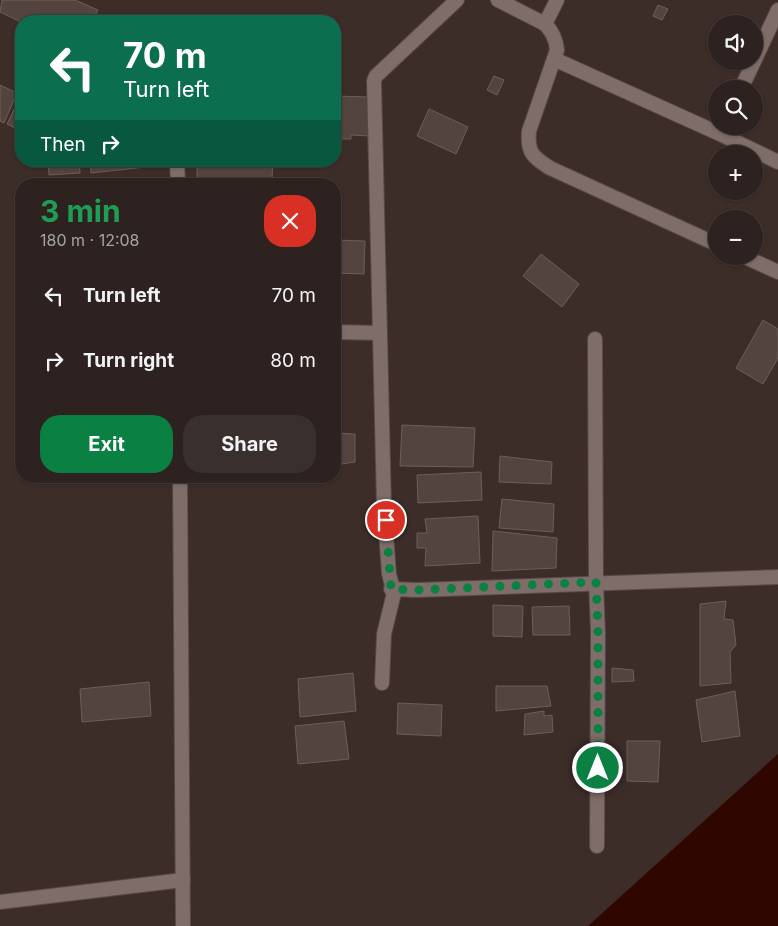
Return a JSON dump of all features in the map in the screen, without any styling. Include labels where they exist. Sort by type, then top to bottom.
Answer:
[{"type":"street","points":[[382,683],[384,634],[394,593],[391,589],[384,506],[374,81],[376,76],[457,0]]},
{"type":"street","points":[[498,0],[545,24],[550,29],[556,43],[557,50],[529,131],[528,142],[530,152],[550,168],[708,240]]},
{"type":"street","points":[[545,24],[557,0]]},
{"type":"street","points":[[745,80],[778,10]]},
{"type":"street","points":[[554,59],[708,124]]},
{"type":"street","points":[[731,135],[778,162]]},
{"type":"street","points":[[763,265],[778,272]]},
{"type":"street","points":[[341,332],[380,332]]},
{"type":"street","points":[[595,339],[598,633],[597,846]]},
{"type":"street","points":[[180,483],[183,926]]},
{"type":"street","points":[[391,589],[417,590],[596,582],[638,583],[778,577]]},
{"type":"street","points":[[0,902],[183,880]]},
{"type":"shaded area","points":[[778,754],[778,926],[588,926]]},
{"type":"building","points":[[2,0],[75,0],[98,10],[95,15],[15,15],[15,19],[0,12]]},
{"type":"building","points":[[658,5],[668,9],[662,20],[653,16]]},
{"type":"building","points":[[494,76],[504,80],[497,95],[487,90]]},
{"type":"building","points":[[0,85],[15,92],[15,98],[4,123],[0,121]]},
{"type":"building","points":[[341,96],[369,97],[369,136],[351,135],[351,139],[341,139]]},
{"type":"building","points":[[15,107],[15,128],[7,124]]},
{"type":"building","points":[[429,109],[468,127],[456,154],[417,136]]},
{"type":"building","points":[[48,167],[80,167],[80,173],[49,175]]},
{"type":"building","points":[[90,167],[146,167],[91,173]]},
{"type":"building","points":[[197,167],[273,167],[272,178],[197,178]]},
{"type":"building","points":[[341,240],[365,241],[364,274],[341,273]]},
{"type":"building","points":[[541,254],[579,284],[562,307],[523,276]]},
{"type":"building","points":[[763,320],[778,329],[778,358],[763,384],[736,368]]},
{"type":"building","points":[[402,425],[475,428],[473,467],[400,466]]},
{"type":"building","points":[[341,433],[355,434],[355,462],[341,464]]},
{"type":"building","points":[[500,456],[552,462],[551,484],[499,482]]},
{"type":"building","points":[[481,472],[482,500],[418,503],[417,475]]},
{"type":"building","points":[[502,499],[554,504],[553,532],[499,528]]},
{"type":"building","points":[[478,516],[480,563],[425,566],[426,548],[417,548],[417,533],[427,533],[425,519]]},
{"type":"building","points":[[493,531],[557,538],[556,568],[492,571]]},
{"type":"building","points":[[726,601],[724,619],[733,620],[736,645],[730,652],[731,683],[700,686],[700,604]]},
{"type":"building","points":[[493,605],[523,606],[522,637],[493,636]]},
{"type":"building","points":[[569,606],[570,635],[533,635],[532,607]]},
{"type":"building","points":[[612,668],[633,670],[634,681],[612,682]]},
{"type":"building","points":[[353,673],[356,711],[300,717],[298,679]]},
{"type":"building","points":[[149,682],[151,716],[82,722],[80,689]]},
{"type":"building","points":[[496,686],[547,686],[551,706],[496,711]]},
{"type":"building","points":[[735,691],[740,736],[702,742],[696,700]]},
{"type":"building","points":[[398,703],[442,705],[441,736],[397,734]]},
{"type":"building","points":[[544,711],[544,716],[552,715],[553,732],[524,735],[525,714]]},
{"type":"building","points":[[344,721],[349,759],[298,764],[295,726]]},
{"type":"building","points":[[627,741],[660,741],[658,782],[627,781]]},
{"type":"route","points":[[386,520],[391,589],[405,588],[417,590],[596,582],[598,768]]}]
